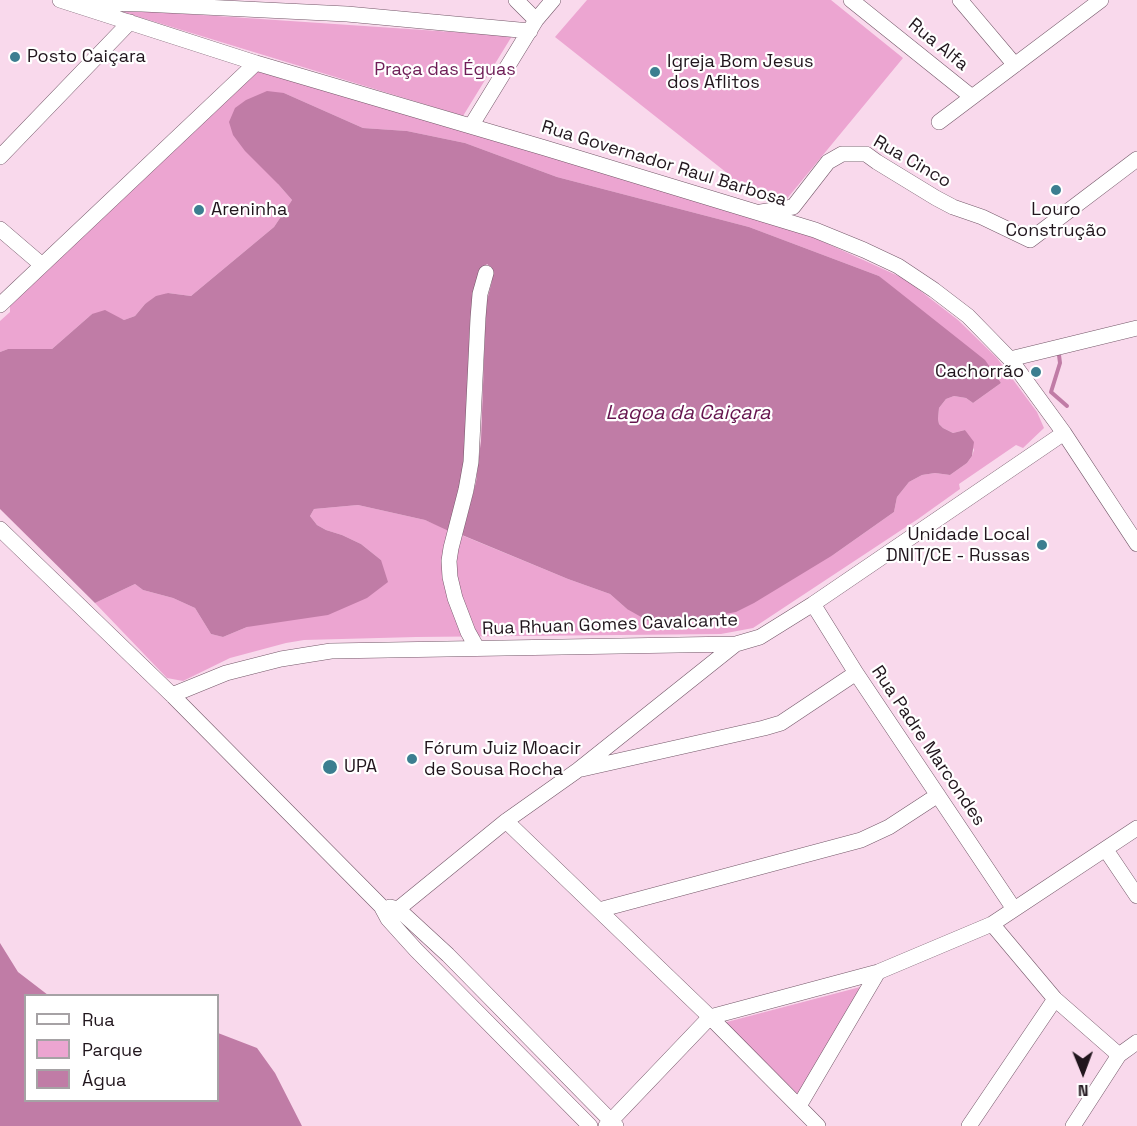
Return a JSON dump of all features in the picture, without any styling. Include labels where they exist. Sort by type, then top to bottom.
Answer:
[{"type":"street","points":[[333,0],[347,14]]},
{"type":"street","points":[[516,0],[533,25]]},
{"type":"street","points":[[471,126],[533,25],[553,0]]},
{"type":"street","name":"Rua Alfa","points":[[851,0],[972,97]]},
{"type":"street","points":[[960,0],[1015,65]]},
{"type":"street","points":[[939,122],[1101,0]]},
{"type":"street","points":[[65,2],[144,2],[533,25]]},
{"type":"street","name":"Rua Governador Raul Barbosa","points":[[65,2],[256,63],[815,230],[898,266],[968,316],[1010,359],[1064,433],[1137,544]]},
{"type":"street","points":[[0,157],[130,22]]},
{"type":"street","points":[[0,305],[256,63]]},
{"type":"street","name":"Rua Cinco","points":[[756,213],[793,207],[828,162],[842,154],[866,154],[953,207],[982,217],[1030,240],[1137,159]]},
{"type":"street","points":[[0,229],[42,265]]},
{"type":"street","points":[[477,648],[455,598],[449,561],[471,462],[478,318],[480,294],[486,273]]},
{"type":"street","points":[[1010,359],[1137,328]]},
{"type":"street","name":"Rua Rhuan Gomes Cavalcante","points":[[172,694],[226,673],[280,659],[331,651],[736,644],[760,637],[813,604],[1064,433]]},
{"type":"street","points":[[0,529],[172,694],[389,911],[590,1126]]},
{"type":"street","name":"Rua Padre Marcondes","points":[[813,604],[856,673],[1014,909]]},
{"type":"street","points":[[389,911],[506,821],[578,770],[736,644]]},
{"type":"street","points":[[578,770],[781,723],[856,673]]},
{"type":"street","points":[[599,910],[861,840],[889,827],[938,795]]},
{"type":"street","points":[[506,821],[710,1017],[818,1126]]},
{"type":"street","points":[[389,911],[448,955],[611,1124],[710,1017],[878,972],[992,924],[1137,828]]},
{"type":"street","points":[[1106,849],[1137,896]]},
{"type":"street","points":[[992,924],[1055,999],[1119,1055]]},
{"type":"street","points":[[799,1106],[878,972]]},
{"type":"street","points":[[969,1126],[1055,999]]},
{"type":"street","points":[[1073,1126],[1119,1055],[1137,1042]]},
{"type":"green space","points":[[587,0],[831,0],[903,58],[785,201],[722,179],[727,173],[555,37]]},
{"type":"green space","name":"Praça das Éguas","points":[[113,9],[512,36],[463,116]]},
{"type":"green space","points":[[257,71],[790,227],[848,253],[905,279],[958,320],[997,358],[1037,412],[1044,428],[1023,448],[1016,445],[959,484],[960,489],[918,519],[753,628],[721,634],[304,640],[230,658],[183,681],[167,678],[95,603],[135,584],[143,590],[173,598],[195,608],[211,634],[223,637],[381,560],[361,544],[317,525],[310,516],[314,509],[358,505],[425,520],[610,594],[627,609],[833,555],[894,512],[897,497],[909,482],[922,475],[935,473],[950,475],[967,463],[974,450],[965,430],[953,433],[943,428],[938,419],[939,408],[946,399],[954,396],[966,398],[973,403],[1001,383],[879,276],[749,227],[557,177],[465,143],[407,131],[363,128],[284,93],[278,184],[292,200],[274,227],[191,296],[168,293],[145,304],[135,316],[124,320],[92,314],[52,349],[8,349],[0,352],[0,321],[10,312],[10,299]]},
{"type":"green space","points":[[864,986],[799,1095],[723,1023]]},
{"type":"water","name":"Lagoa da Caiçara","points":[[267,91],[284,93],[363,128],[407,131],[465,143],[557,177],[749,227],[879,276],[985,360],[1001,383],[973,403],[966,398],[954,396],[946,399],[939,408],[939,424],[943,428],[953,433],[965,430],[974,442],[972,456],[967,463],[950,475],[935,473],[922,475],[909,482],[897,497],[894,512],[833,555],[754,603],[736,612],[682,622],[650,622],[627,609],[610,594],[462,535],[476,482],[481,440],[486,304],[492,281],[492,268],[487,264],[480,272],[470,321],[466,461],[451,532],[425,520],[358,505],[314,509],[310,516],[317,525],[361,544],[381,560],[388,582],[367,598],[328,615],[247,627],[223,637],[211,634],[195,608],[173,598],[143,590],[135,584],[95,603],[0,509],[0,352],[8,349],[52,349],[92,314],[105,310],[124,320],[135,316],[156,296],[168,293],[191,296],[274,227],[292,200],[245,151],[233,135],[229,122],[235,108],[246,100]]},
{"type":"water","points":[[0,943],[18,972],[47,994],[24,994],[24,1102],[219,1102],[219,1033],[257,1048],[275,1073],[302,1126],[0,1126]]},
{"type":"waterway","points":[[1059,355],[1060,363],[1051,392],[1067,406]]},
{"type":"place","name":"Posto Caiçara","points":[[15,57]]},
{"type":"place","name":"Igreja Bom Jesus dos Aflitos","points":[[655,72]]},
{"type":"place","name":"Louro Construção","points":[[1056,190]]},
{"type":"place","name":"Areninha","points":[[199,210]]},
{"type":"place","name":"Cachorrão","points":[[1036,372]]},
{"type":"place","name":"Unidade Local DNIT/CE - Russas","points":[[1042,545]]},
{"type":"place","name":"Fórum Juiz Moacir de Sousa Rocha","points":[[412,759]]},
{"type":"place","name":"UPA","points":[[330,767]]}]
